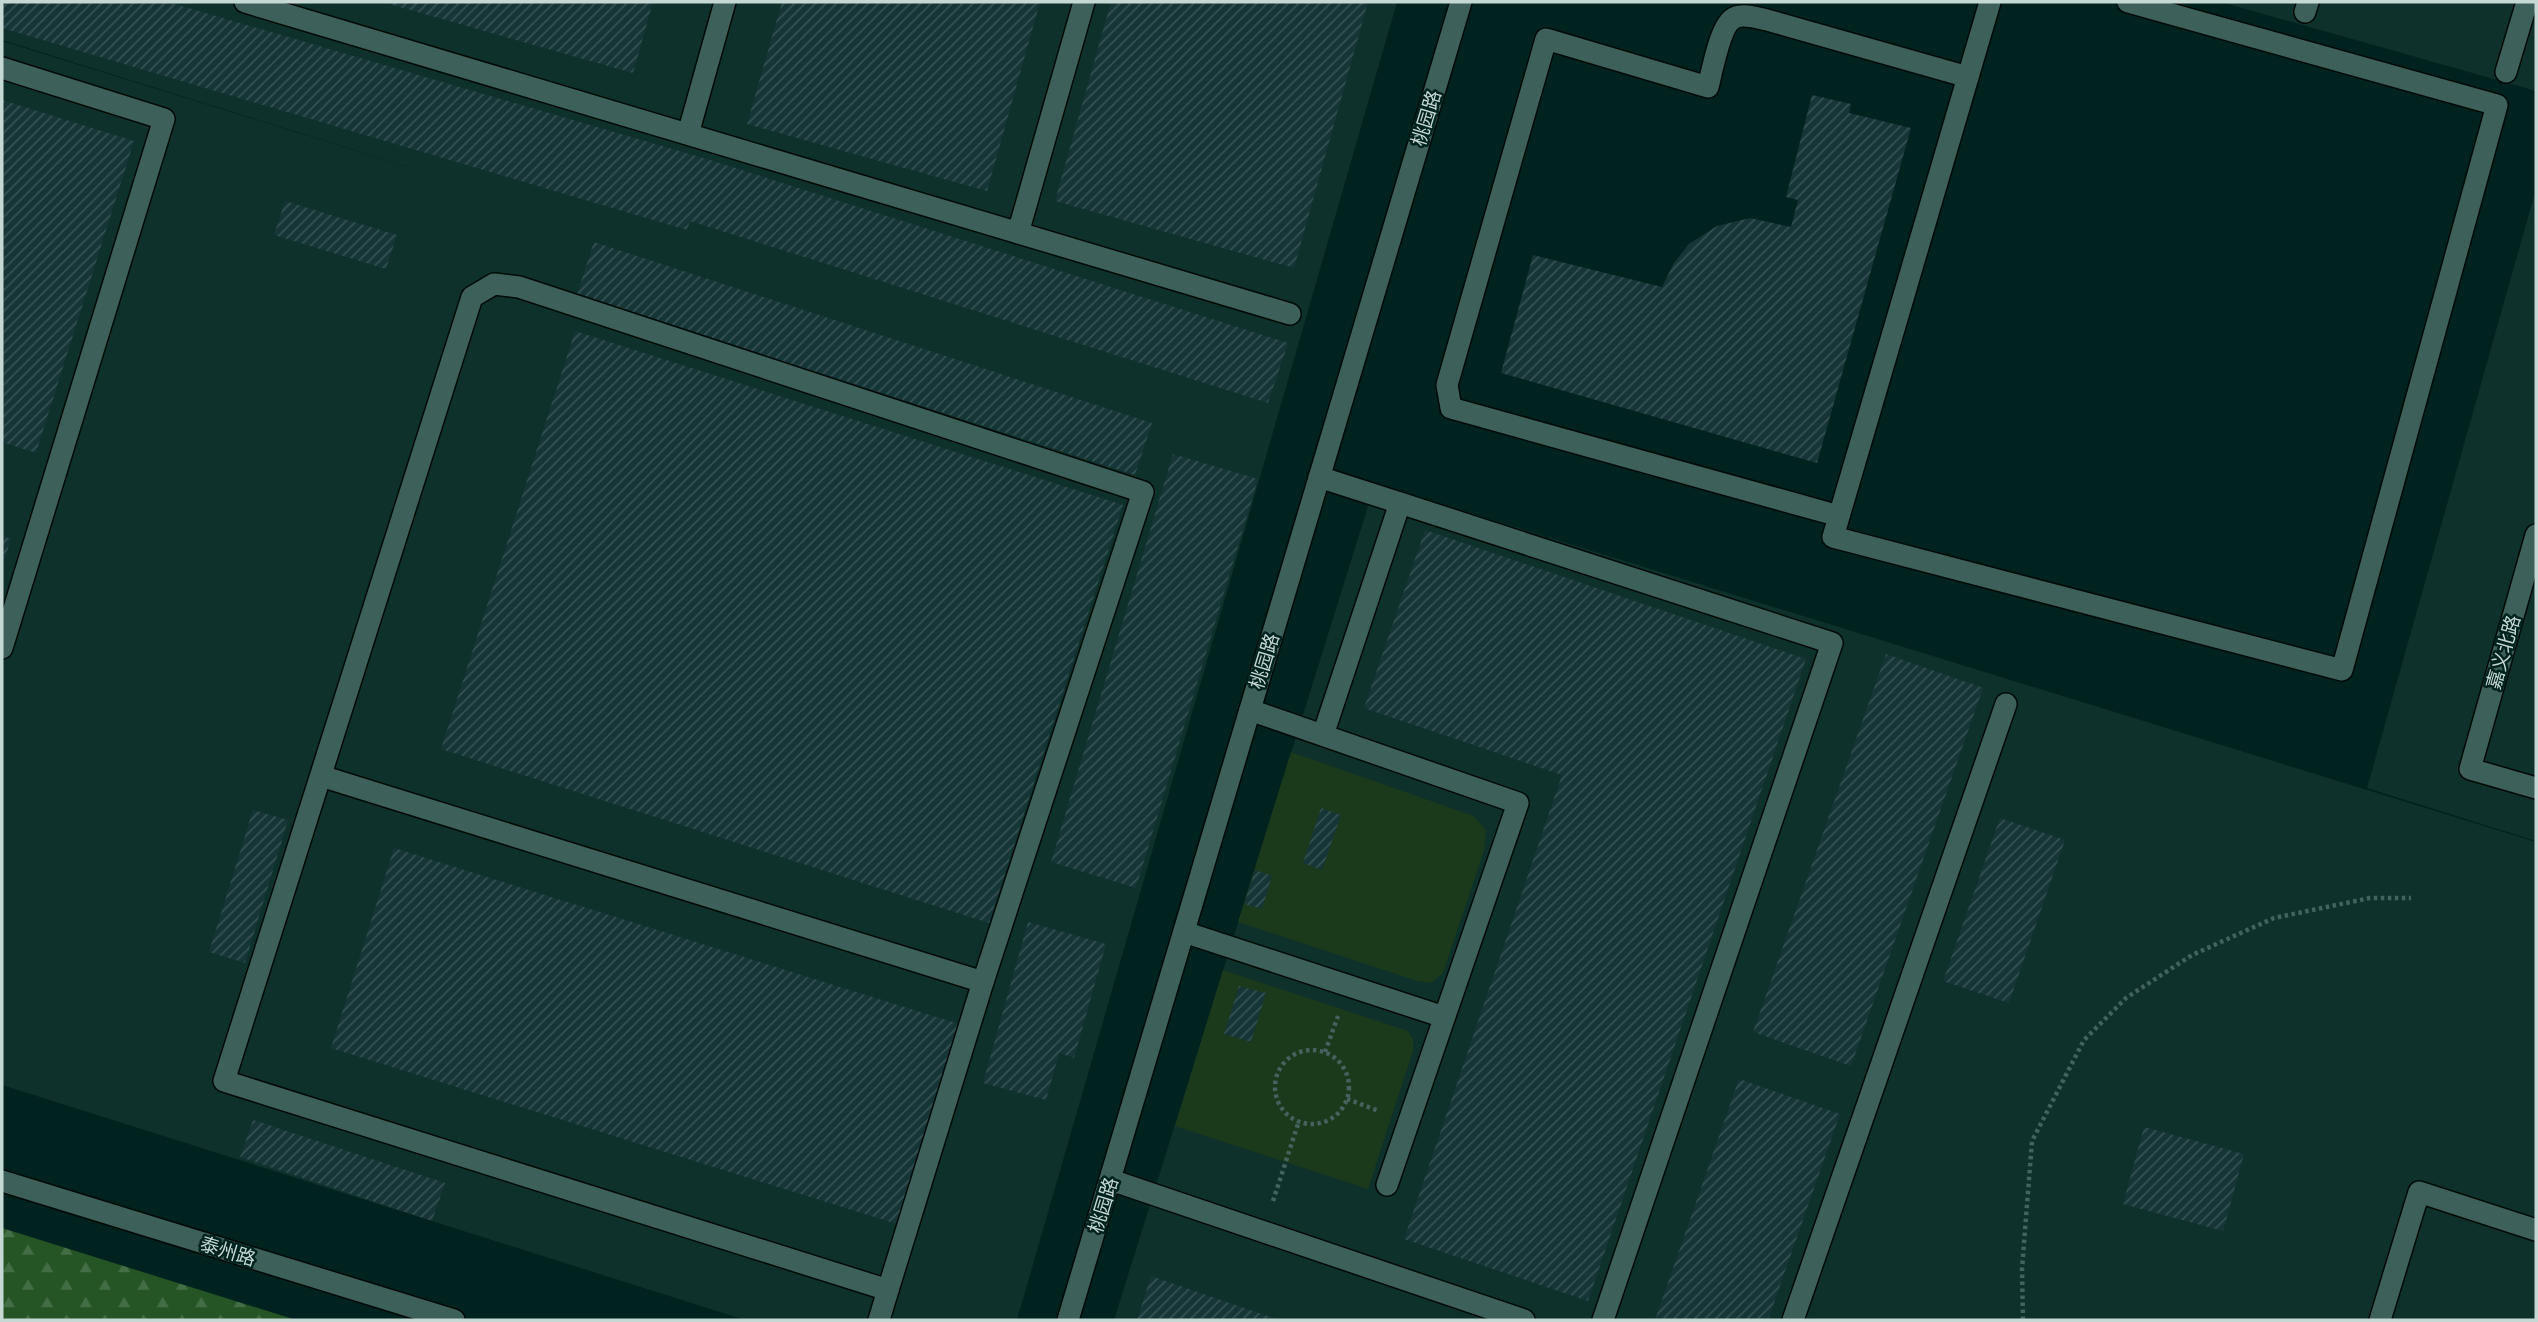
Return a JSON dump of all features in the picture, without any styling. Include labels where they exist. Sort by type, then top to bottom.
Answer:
[{"type":"street","points":[[245,2],[279,7],[688,134],[1290,314]]},
{"type":"street","points":[[688,134],[724,2]]},
{"type":"street","points":[[1018,233],[1084,2]]},
{"type":"street","name":"桃园路","points":[[1068,1320],[1461,2]]},
{"type":"street","points":[[1990,2],[1833,537],[2342,670],[2497,106],[2128,2]]},
{"type":"street","points":[[2506,72],[2527,2]]},
{"type":"street","points":[[1839,516],[1451,408],[1447,385],[1545,39],[1708,87],[1724,29],[1732,19],[1743,16],[1767,20],[1968,77]]},
{"type":"street","points":[[2,68],[164,119],[2,648]]},
{"type":"street","points":[[879,1320],[983,982],[1143,492],[519,286],[494,284],[472,297],[224,1081],[888,1290]]},
{"type":"street","points":[[1319,477],[1832,643],[1603,1320]]},
{"type":"street","points":[[1323,735],[1400,503]]},
{"type":"street","name":"嘉义北路","points":[[2536,535],[2470,769],[2536,788]]},
{"type":"street","points":[[1793,1320],[2006,704]]},
{"type":"street","points":[[1250,710],[1518,803],[1387,1185]]},
{"type":"street","points":[[321,776],[983,982]]},
{"type":"street","points":[[1184,932],[1444,1017]]},
{"type":"street","points":[[1111,1180],[1524,1320]]},
{"type":"street","name":"泰州路","points":[[2,1181],[454,1320]]},
{"type":"street","points":[[2381,1320],[2419,1192],[2536,1230]]},
{"type":"path","points":[[2023,1320],[2022,1269],[2032,1141],[2084,1040],[2126,998],[2192,955],[2274,918],[2370,898],[2411,898]]},
{"type":"path","points":[[1300,1052],[1325,1052],[1341,1063],[1347,1075],[1347,1100],[1336,1115],[1324,1122],[1311,1124],[1299,1121],[1282,1108],[1276,1097],[1278,1071],[1288,1058],[1300,1052]]},
{"type":"path","points":[[1263,1231],[1299,1121]]},
{"type":"shaded area","points":[[2,2],[1397,2],[1017,1320],[745,1320],[2,1085],[2,41],[502,196],[2,40]]},
{"type":"shaded area","points":[[2221,2],[2536,2],[2536,91]]},
{"type":"shaded area","points":[[2536,189],[2536,841],[2367,788]]},
{"type":"shaded area","points":[[1375,484],[2536,842],[2536,1320],[1114,1320]]},
{"type":"green space","points":[[1291,752],[1474,816],[1486,830],[1484,851],[1443,973],[1431,983],[1417,981],[1238,922]]},
{"type":"green space","points":[[1223,970],[1408,1031],[1413,1039],[1413,1051],[1368,1189],[1175,1126]]},
{"type":"green space","points":[[2,1228],[296,1320],[2,1320]]},
{"type":"building","points":[[2,2],[168,2],[710,160],[1288,343],[1268,403],[690,221],[687,230],[2,28]]},
{"type":"building","points":[[382,2],[653,2],[633,73]]},
{"type":"building","points":[[782,2],[1040,2],[987,191],[747,124]]},
{"type":"building","points":[[1111,2],[1368,2],[1294,268],[1055,201]]},
{"type":"building","points":[[1812,95],[1851,104],[1849,113],[1911,128],[1817,463],[1501,373],[1533,255],[1662,287],[1674,263],[1689,244],[1717,226],[1750,218],[1791,227],[1798,200],[1786,197]]},
{"type":"building","points":[[2,100],[134,141],[36,453],[2,442]]},
{"type":"building","points":[[285,201],[397,235],[386,269],[274,235]]},
{"type":"building","points":[[594,242],[1152,423],[1135,475],[577,294]]},
{"type":"building","points":[[575,331],[1123,505],[989,923],[441,749]]},
{"type":"building","points":[[1173,454],[1258,479],[1136,888],[1051,862]]},
{"type":"building","points":[[1425,530],[1806,659],[1588,1301],[1404,1239],[1562,775],[1364,708]]},
{"type":"building","points":[[2,536],[11,539],[2,567]]},
{"type":"building","points":[[1886,654],[1983,688],[1851,1066],[1753,1032]]},
{"type":"building","points":[[1321,808],[1341,815],[1322,870],[1303,863]]},
{"type":"building","points":[[253,810],[288,820],[245,963],[209,952]]},
{"type":"building","points":[[2000,818],[2065,840],[2009,1003],[1943,981]]},
{"type":"building","points":[[394,848],[959,1024],[897,1224],[331,1048]]},
{"type":"building","points":[[1255,870],[1272,876],[1262,909],[1244,904]]},
{"type":"building","points":[[1028,922],[1106,944],[1074,1058],[1059,1053],[1046,1100],[983,1083]]},
{"type":"building","points":[[1239,986],[1266,993],[1251,1042],[1224,1034]]},
{"type":"building","points":[[1739,1079],[1840,1114],[1768,1320],[1655,1320]]},
{"type":"building","points":[[253,1120],[445,1183],[432,1221],[240,1157]]},
{"type":"building","points":[[2144,1127],[2244,1154],[2223,1231],[2123,1204]]},
{"type":"building","points":[[1151,1276],[1279,1320],[1137,1320]]}]
